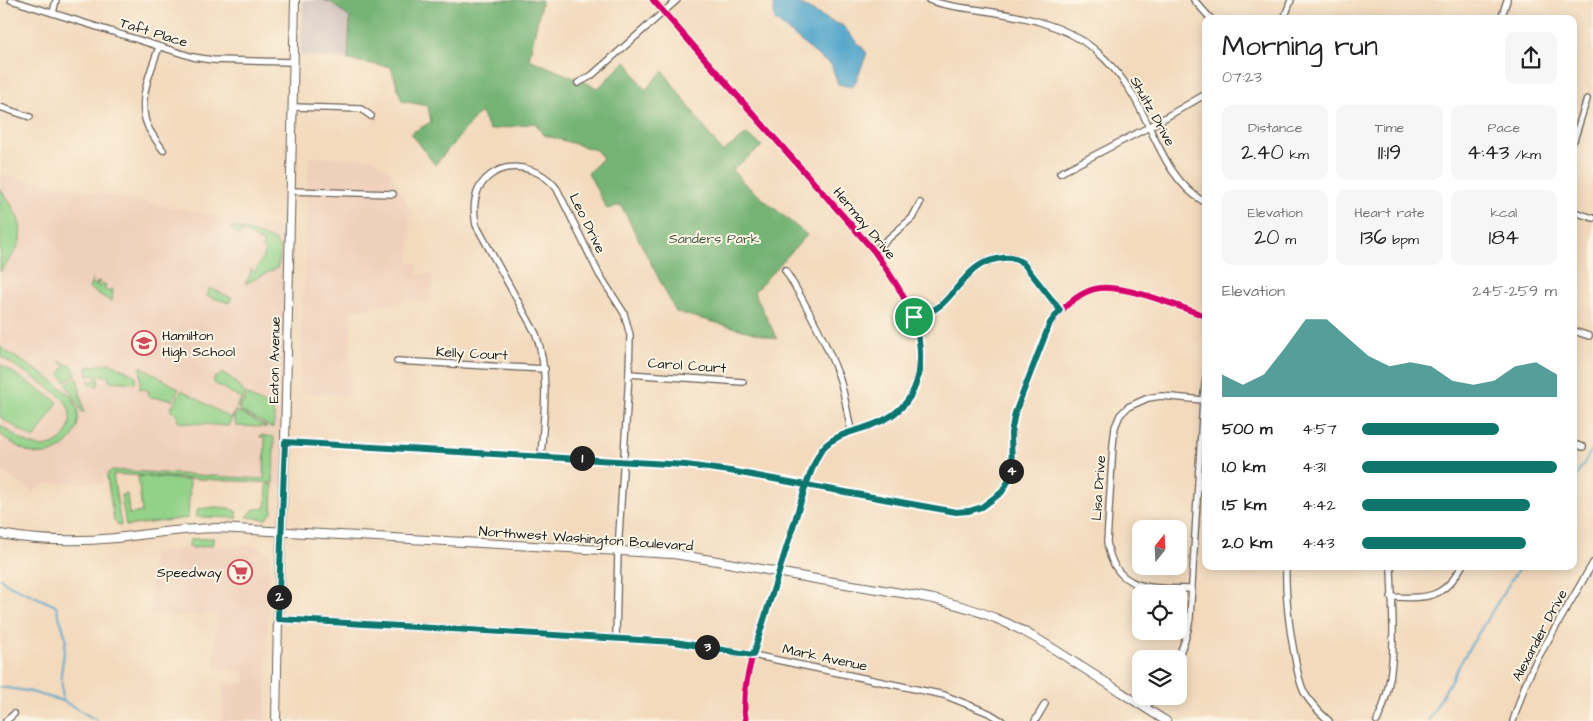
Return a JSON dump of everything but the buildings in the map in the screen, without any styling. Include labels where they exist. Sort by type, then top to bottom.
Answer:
[{"type":"main road","name":"Eaton Avenue","points":[[276,721],[285,442],[295,0]]},
{"type":"main road","name":"Northwest Washington Boulevard","points":[[0,534],[49,540],[78,541],[204,528],[673,554],[930,599],[964,607],[993,617],[1026,633],[1166,721]]},
{"type":"street","name":"Taft Place","points":[[11,0],[193,57],[212,60],[294,62]]},
{"type":"street","points":[[53,13],[56,0]]},
{"type":"street","name":"Hermay Drive","points":[[653,0],[874,251],[900,291],[914,317],[920,345],[920,364],[914,391],[899,412],[870,426],[851,430],[824,447],[818,456],[806,485],[753,655],[743,708],[746,721]]},
{"type":"street","points":[[578,83],[591,76],[677,0]]},
{"type":"street","name":"Shultz Drive","points":[[929,0],[944,5],[1017,16],[1045,23],[1067,32],[1093,48],[1113,67],[1131,92],[1176,177],[1196,197],[1202,200]]},
{"type":"street","points":[[1194,0],[1207,15]]},
{"type":"street","points":[[1285,15],[1290,0]]},
{"type":"street","points":[[1502,15],[1507,0]]},
{"type":"street","points":[[159,47],[146,85],[144,99],[148,126],[163,150]]},
{"type":"street","points":[[1060,173],[1202,96]]},
{"type":"street","points":[[1577,131],[1587,99]]},
{"type":"street","points":[[0,107],[30,117]]},
{"type":"street","points":[[293,107],[361,109],[370,116]]},
{"type":"street","name":"Leo Drive","points":[[541,456],[546,390],[542,350],[536,334],[476,225],[474,212],[475,199],[479,189],[487,179],[499,171],[516,167],[541,173],[551,180],[599,274],[624,313],[630,335],[630,374],[618,551],[616,638]]},
{"type":"street","points":[[291,191],[393,194]]},
{"type":"street","points":[[874,251],[912,218],[920,204]]},
{"type":"street","points":[[1577,213],[1593,218]]},
{"type":"street","points":[[914,317],[931,313],[942,304],[971,271],[983,263],[1007,257],[1016,258],[1023,263],[1060,310]]},
{"type":"street","points":[[785,270],[814,319],[840,379],[851,430]]},
{"type":"street","points":[[285,442],[624,461],[730,471],[956,512],[975,509],[992,501],[1002,492],[1009,480],[1012,468],[1011,433],[1020,397],[1050,323],[1060,310],[1085,292],[1109,287],[1125,290],[1202,315]]},
{"type":"street","points":[[1577,333],[1589,336]]},
{"type":"street","name":"Kelly Court","points":[[397,361],[545,369]]},
{"type":"street","name":"Carol Court","points":[[630,374],[743,382]]},
{"type":"street","name":"Lisa Drive","points":[[1192,589],[1150,588],[1135,584],[1112,565],[1108,554],[1107,542],[1113,445],[1115,427],[1120,415],[1128,407],[1148,398],[1161,396],[1202,400]]},
{"type":"street","points":[[1181,650],[1188,633],[1192,589],[1202,400]]},
{"type":"street","points":[[1577,445],[1583,447]]},
{"type":"street","name":"Alexander Drive","points":[[1513,721],[1525,685],[1536,661],[1593,564]]},
{"type":"street","points":[[1286,570],[1287,620],[1299,677],[1304,692],[1314,707],[1330,721]]},
{"type":"street","points":[[1377,721],[1385,704],[1393,660],[1391,570]]},
{"type":"street","points":[[1391,597],[1425,598],[1438,594],[1448,587],[1460,570]]},
{"type":"street","name":"Mark Avenue","points":[[278,619],[675,642],[753,655],[944,695],[989,713],[1002,721]]},
{"type":"street","points":[[1035,721],[1045,704]]},
{"type":"street","points":[[6,721],[14,714]]},
{"type":"shaded area","points":[[303,0],[355,0],[352,59],[300,56]]},
{"type":"shaded area","points":[[309,157],[375,159],[384,169],[388,168],[414,215],[408,218],[411,228],[409,263],[417,264],[416,274],[433,275],[431,303],[399,300],[398,305],[373,303],[372,310],[352,309],[349,395],[300,392]]},
{"type":"shaded area","name":"Hamilton High School","points":[[0,174],[290,230],[284,485],[138,476],[117,478],[103,476],[104,483],[46,483],[32,491],[0,470]]},
{"type":"shaded area","points":[[243,544],[259,546],[270,556],[265,721],[222,721],[223,683],[244,683],[244,671],[214,669],[216,614],[150,617],[152,554],[167,550],[214,545],[240,548]]},
{"type":"green space","name":"Sanders Park","points":[[322,0],[542,0],[529,59],[598,88],[626,61],[645,90],[663,71],[722,152],[747,134],[762,146],[732,170],[746,185],[807,235],[754,292],[777,339],[676,312],[621,205],[607,209],[588,173],[603,158],[596,150],[544,135],[535,123],[490,130],[480,112],[435,165],[411,133],[431,122],[428,106],[402,101],[391,67],[348,60],[350,18],[331,2]]},
{"type":"green space","points":[[0,189],[17,216],[21,230],[18,246],[0,272]]},
{"type":"green space","points":[[232,227],[276,241],[280,254],[277,268],[245,284],[251,269],[255,272],[266,251],[261,248],[264,243],[243,231],[238,235],[231,229]]},
{"type":"green space","points":[[93,279],[92,282],[96,285],[98,281],[100,282],[97,285],[100,287],[102,283],[106,285],[104,289],[109,292],[111,289],[113,290],[112,302],[89,288]]},
{"type":"green space","points":[[210,288],[232,298],[229,303],[207,296]]},
{"type":"green space","points":[[0,347],[49,378],[72,398],[77,408],[77,428],[73,437],[58,450],[48,454],[32,453],[17,446],[0,434],[0,425],[27,443],[46,446],[60,440],[69,427],[70,419],[66,403],[62,398],[46,385],[0,356]]},
{"type":"green space","points":[[59,361],[72,366],[76,375],[65,382],[60,374],[65,366]]},
{"type":"green space","points":[[111,363],[136,376],[135,383],[109,381],[109,376],[99,375],[98,386],[89,385],[88,381],[96,381],[95,375],[88,376],[87,367]]},
{"type":"green space","points":[[0,364],[58,402],[34,439],[0,417]]},
{"type":"green space","points":[[141,366],[179,389],[172,401],[171,399],[149,397],[148,390],[140,389]]},
{"type":"green space","points":[[221,373],[230,377],[246,394],[238,408],[236,407],[241,399],[214,383],[214,378],[220,376]]},
{"type":"green space","points":[[77,377],[84,412],[82,412],[66,384]]},
{"type":"green space","points":[[182,390],[230,418],[235,410],[228,426],[179,422],[177,414],[171,411],[171,408]]},
{"type":"green space","points":[[248,395],[272,409],[274,413],[273,428],[240,411],[239,409]]},
{"type":"green space","points":[[238,412],[267,427],[236,426],[234,418]]},
{"type":"green space","points":[[261,435],[274,437],[273,483],[113,474],[121,526],[114,521],[107,477],[111,470],[264,479],[265,438],[260,437]]},
{"type":"green space","points":[[138,476],[190,480],[188,518],[126,526],[121,495],[127,494],[129,514],[142,512]]},
{"type":"green space","points":[[267,484],[273,485],[272,513],[266,519],[247,517],[254,509],[266,508]]},
{"type":"green space","points":[[229,508],[236,511],[238,518],[196,517],[198,509]]},
{"type":"green space","points":[[214,538],[212,545],[194,548],[189,546],[190,539]]},
{"type":"water","points":[[775,0],[796,2],[842,25],[867,53],[852,87],[838,84],[831,64],[822,59],[775,20],[773,3]]},
{"type":"waterway","points":[[1577,475],[1593,448]]},
{"type":"waterway","points":[[1428,721],[1468,650],[1518,570]]},
{"type":"waterway","points":[[0,578],[9,585],[56,606],[66,638],[61,674],[63,701]]},
{"type":"waterway","points":[[0,687],[27,691],[63,701],[98,721]]},
{"type":"cycle path","points":[[653,0],[874,251],[904,297],[917,329],[920,346],[920,364],[916,383],[908,400],[901,409],[878,424],[846,433],[831,441],[824,447],[812,468],[752,657],[745,691],[746,721]]},
{"type":"cycle path","points":[[285,441],[686,465],[730,471],[956,512],[966,511],[985,505],[993,500],[1006,486],[1012,466],[1013,427],[1018,402],[1044,338],[1054,320],[1067,305],[1090,290],[1111,288],[1153,297],[1202,315]]},
{"type":"place","name":"Hamilton High School","points":[[144,343]]},
{"type":"place","name":"Speedway","points":[[240,572]]},
{"type":"route","points":[[914,317],[920,345],[920,364],[914,391],[908,401],[899,412],[885,420],[870,426],[851,430],[824,447],[818,456],[806,485],[686,465],[285,442],[278,619],[675,642],[753,655],[806,485],[956,512],[969,511],[982,507],[992,501],[1002,492],[1009,480],[1012,468],[1011,433],[1015,413],[1050,323],[1060,310],[1023,263],[1016,258],[1007,257],[983,263],[971,271],[942,304],[931,313],[914,317]]}]
